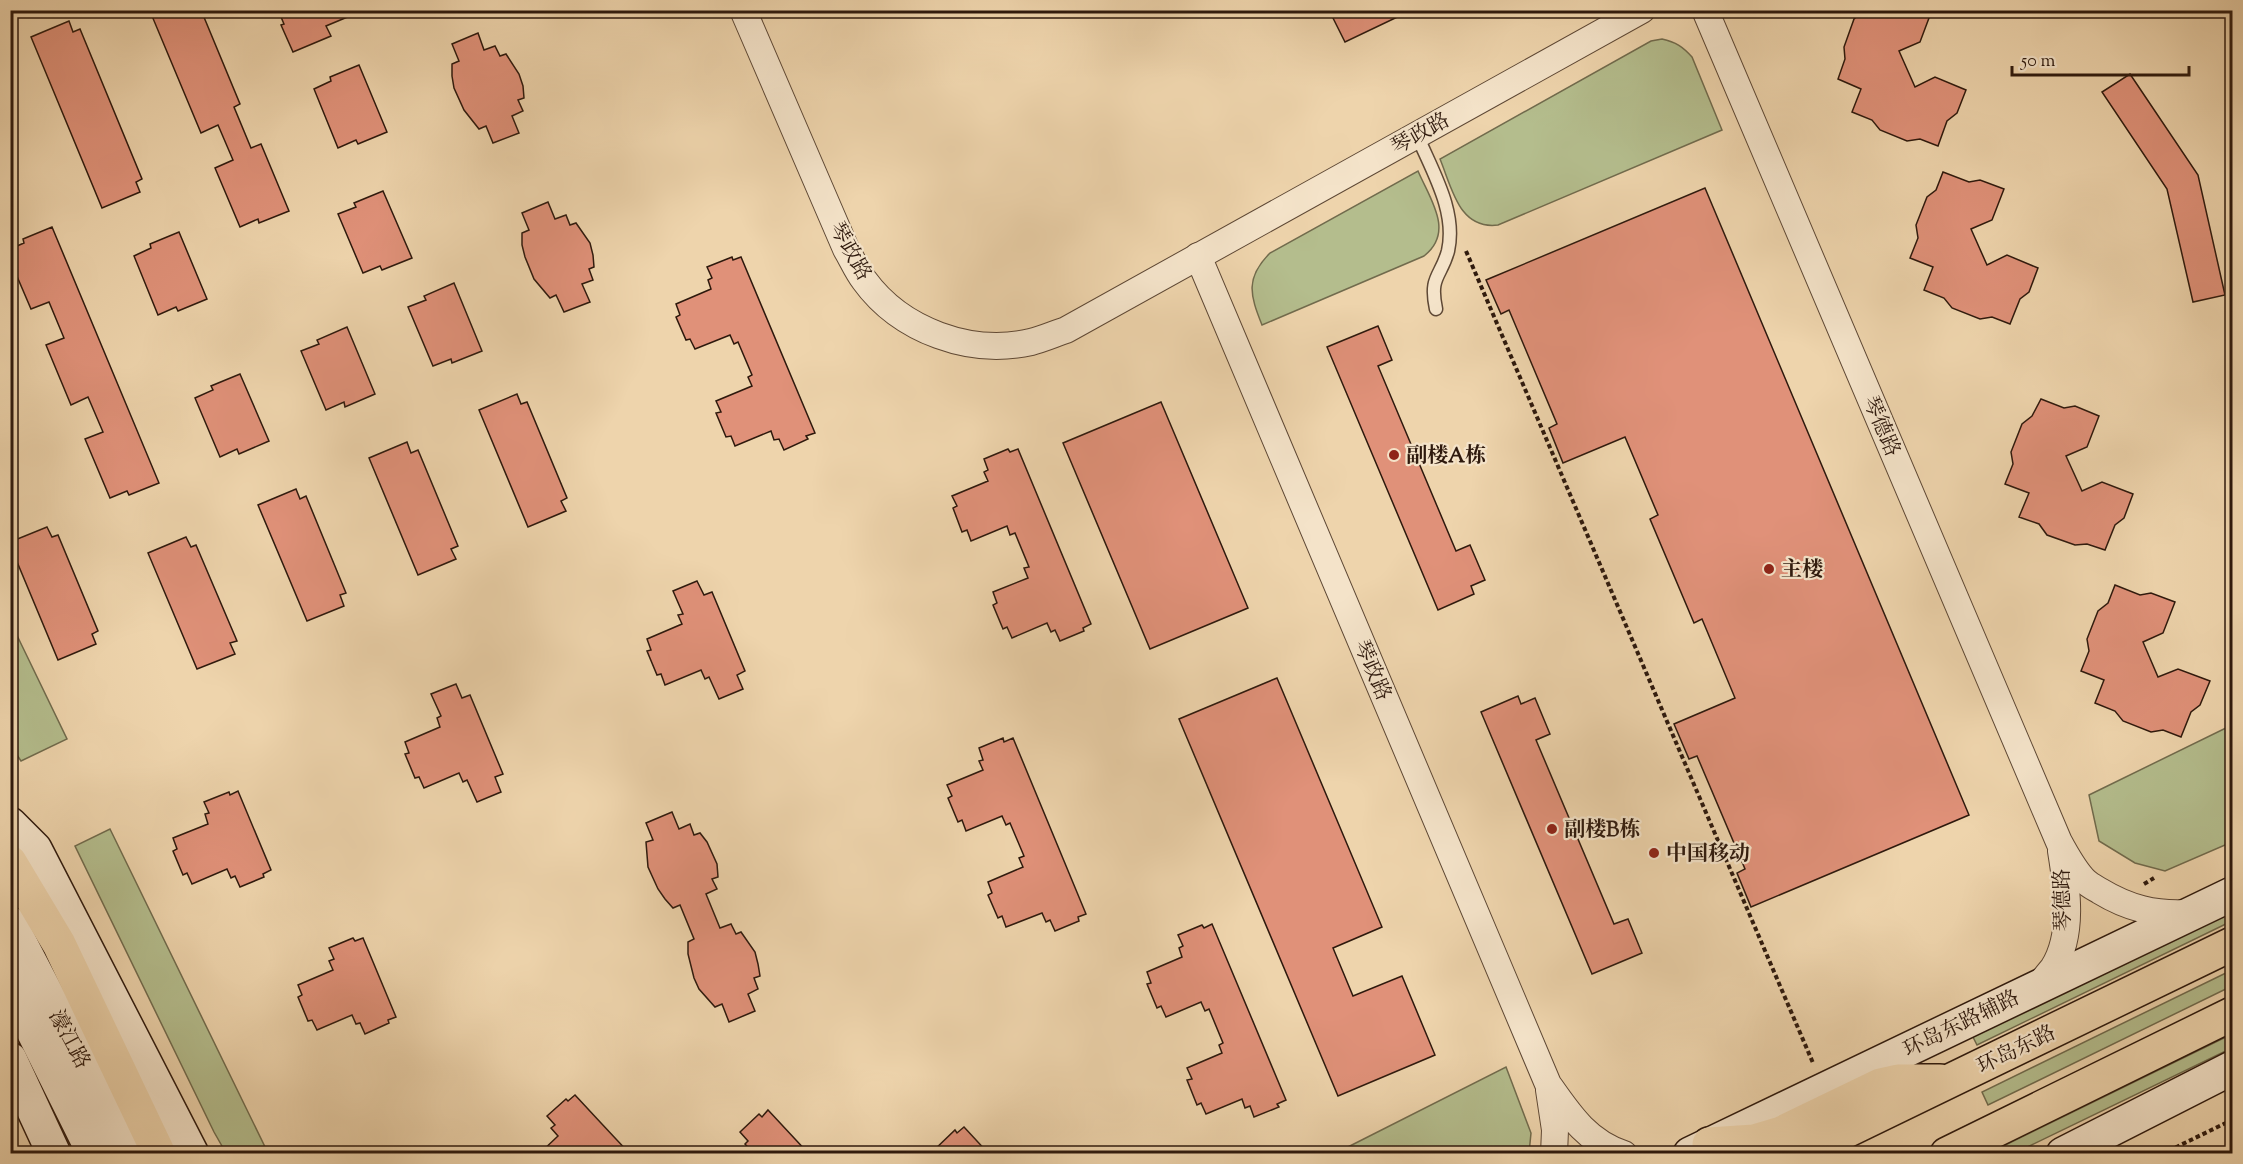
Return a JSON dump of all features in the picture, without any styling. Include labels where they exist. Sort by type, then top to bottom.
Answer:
[{"type":"main road","points":[[10,824],[35,849],[192,1154]]},
{"type":"main road","points":[[10,862],[59,944],[159,1154]]},
{"type":"main road","name":"环岛东路辅路","points":[[1700,1149],[2232,894]]},
{"type":"main road","name":"濠江路","points":[[10,923],[35,974],[110,1149]]},
{"type":"main road","name":"环岛东路","points":[[1799,1154],[2232,944]]},
{"type":"main road","name":"濠江路","points":[[10,985],[110,1149]]},
{"type":"main road","points":[[1947,1154],[2232,1014]]},
{"type":"main road","points":[[10,1059],[54,1154]]},
{"type":"main road","points":[[2063,1154],[2232,1068]]},
{"type":"main road","points":[[1700,1149],[1754,1141],[1781,1132],[1880,1085],[1898,1081],[1950,1081]]},
{"type":"street","name":"琴政路","points":[[743,10],[846,249],[864,281],[890,308],[921,329],[957,342],[994,346],[1031,342],[1066,330],[1642,10]]},
{"type":"street","name":"琴德路","points":[[1706,10],[2059,842],[2086,883],[2116,901],[2147,912],[2193,913]]},
{"type":"street","name":"琴政路","points":[[1198,256],[1548,1084]]},
{"type":"street","name":"琴德路","points":[[2038,987],[2053,967],[2062,945],[2067,921],[2059,842]]},
{"type":"street","points":[[1548,1084],[1555,1130],[1554,1154]]},
{"type":"street","points":[[1548,1084],[1577,1125],[1612,1150],[1624,1154]]},
{"type":"lane","points":[[1417,135],[1448,209],[1448,251],[1436,275],[1432,292],[1436,309]]},
{"type":"path","points":[[1448,209],[1810,1057],[1826,1088]]},
{"type":"path","points":[[2162,1154],[2232,1120]]},
{"type":"green space","points":[[1662,39],[1679,45],[1692,57],[1722,130],[1498,225],[1485,225],[1474,221],[1466,214],[1453,194],[1440,159],[1651,41]]},
{"type":"green space","points":[[1418,171],[1433,204],[1439,226],[1438,237],[1433,247],[1424,256],[1262,325],[1252,287],[1257,271],[1270,253]]},
{"type":"green space","points":[[11,623],[67,739],[21,761],[11,746]]},
{"type":"green space","points":[[2232,725],[2232,842],[2165,871],[2135,863],[2099,841],[2089,795]]},
{"type":"green space","points":[[110,829],[268,1153],[226,1153],[214,1132],[75,846]]},
{"type":"green space","points":[[2232,905],[2232,921],[1977,1045],[1971,1033]]},
{"type":"green space","points":[[2232,970],[2232,986],[1988,1105],[1982,1092]]},
{"type":"green space","points":[[2232,1034],[2232,1048],[2015,1153],[1989,1153]]},
{"type":"green space","points":[[1506,1067],[1531,1133],[1529,1153],[1336,1153]]},
{"type":"building","points":[[165,10],[201,10],[240,104],[234,107],[251,148],[261,144],[289,211],[259,223],[258,219],[240,227],[215,168],[233,160],[218,125],[201,133],[152,16]]},
{"type":"building","points":[[278,10],[362,11],[326,26],[331,36],[293,52],[281,25],[284,24]]},
{"type":"building","points":[[1329,10],[1412,10],[1345,42]]},
{"type":"building","points":[[1865,10],[1932,10],[1920,42],[1899,51],[1915,87],[1935,77],[1966,90],[1957,113],[1947,121],[1938,146],[1920,139],[1907,141],[1880,130],[1872,120],[1852,112],[1861,89],[1838,79],[1845,59],[1844,47],[1854,19]]},
{"type":"building","points":[[69,21],[73,32],[80,29],[142,179],[136,182],[140,192],[102,208],[31,37]]},
{"type":"building","points":[[478,33],[484,50],[495,46],[500,56],[506,54],[519,74],[523,86],[524,98],[518,100],[523,111],[512,116],[519,133],[493,143],[486,126],[479,129],[464,110],[454,88],[452,76],[452,64],[459,61],[452,44]]},
{"type":"building","points":[[359,65],[387,132],[358,144],[356,140],[338,148],[314,89],[331,81],[330,77]]},
{"type":"building","points":[[2130,74],[2198,175],[2225,295],[2193,302],[2167,189],[2102,92]]},
{"type":"building","points":[[1943,172],[1969,182],[1980,180],[2004,189],[1992,220],[1971,229],[1987,265],[2007,255],[2038,268],[2029,292],[2020,299],[2010,324],[1992,317],[1980,319],[1952,308],[1944,298],[1924,290],[1933,267],[1910,258],[1918,238],[1916,225],[1927,197],[1936,190]]},
{"type":"building","name":"主楼","points":[[1705,188],[1969,815],[1751,907],[1737,873],[1745,869],[1697,756],[1689,759],[1674,724],[1735,698],[1702,619],[1694,623],[1650,519],[1658,515],[1625,437],[1563,463],[1549,428],[1557,424],[1509,310],[1501,314],[1486,280]]},
{"type":"building","points":[[383,191],[412,258],[382,270],[380,266],[363,273],[338,214],[356,207],[354,203]]},
{"type":"building","points":[[548,202],[555,219],[566,215],[570,225],[576,223],[590,243],[593,255],[594,267],[589,269],[593,280],[582,284],[590,302],[564,312],[556,295],[550,298],[534,279],[522,245],[522,233],[529,230],[522,213]]},
{"type":"building","points":[[52,227],[159,483],[129,495],[127,491],[110,498],[85,439],[103,432],[88,397],[71,405],[46,345],[64,338],[49,302],[31,309],[10,260],[10,249],[24,243],[23,239]]},
{"type":"building","points":[[179,232],[207,299],[178,311],[176,307],[158,315],[134,256],[151,248],[150,244]]},
{"type":"building","points":[[732,257],[733,260],[741,257],[815,433],[806,436],[808,439],[784,450],[779,439],[774,440],[771,431],[735,446],[731,436],[726,437],[716,413],[721,412],[716,401],[752,386],[748,377],[752,375],[738,342],[734,344],[730,335],[695,349],[690,339],[686,340],[676,317],[680,315],[676,304],[711,289],[708,280],[712,278],[707,267]]},
{"type":"building","points":[[454,283],[482,351],[452,363],[451,359],[433,366],[408,307],[426,300],[424,296]]},
{"type":"building","name":"副楼A栋","points":[[1378,326],[1392,360],[1378,366],[1456,551],[1470,545],[1485,580],[1471,586],[1474,594],[1438,610],[1327,347]]},
{"type":"building","points":[[347,327],[375,394],[345,407],[344,402],[326,410],[301,351],[319,344],[317,340]]},
{"type":"building","points":[[240,374],[269,441],[239,454],[237,449],[220,457],[195,398],[213,390],[211,386]]},
{"type":"building","points":[[517,394],[521,404],[527,402],[567,498],[561,501],[566,511],[528,527],[479,410]]},
{"type":"building","points":[[2041,399],[2064,408],[2075,406],[2099,416],[2087,447],[2066,456],[2082,491],[2102,482],[2133,494],[2124,518],[2115,525],[2105,550],[2087,544],[2075,545],[2047,535],[2039,524],[2019,517],[2029,493],[2005,484],[2013,464],[2011,452],[2022,424],[2032,416]]},
{"type":"building","points":[[1161,402],[1248,608],[1150,649],[1063,443]]},
{"type":"building","points":[[407,442],[411,453],[418,450],[458,546],[451,549],[456,559],[418,575],[369,458]]},
{"type":"building","points":[[1008,449],[1010,452],[1018,449],[1091,624],[1083,628],[1084,631],[1060,641],[1055,630],[1051,632],[1047,623],[1012,638],[1007,627],[1003,629],[993,605],[997,603],[993,592],[1028,578],[1024,568],[1029,567],[1015,533],[1010,535],[1007,526],[971,541],[967,530],[962,532],[953,508],[957,506],[952,496],[988,481],[984,472],[988,470],[984,459]]},
{"type":"building","points":[[296,489],[300,499],[306,496],[346,593],[340,595],[344,606],[307,621],[258,505]]},
{"type":"building","points":[[47,527],[52,537],[58,535],[98,631],[92,634],[96,644],[58,660],[10,545],[10,542]]},
{"type":"building","points":[[186,537],[191,547],[196,545],[237,641],[230,643],[235,654],[197,669],[148,553]]},
{"type":"building","points":[[697,581],[704,595],[712,592],[745,671],[737,675],[743,689],[719,699],[709,677],[705,679],[701,670],[665,685],[661,674],[657,675],[647,651],[651,650],[647,639],[682,624],[678,615],[683,614],[673,591]]},
{"type":"building","points":[[2115,585],[2140,595],[2151,593],[2175,602],[2163,633],[2143,642],[2158,677],[2178,669],[2210,681],[2200,705],[2191,712],[2181,737],[2163,730],[2151,732],[2123,721],[2115,711],[2095,703],[2104,680],[2081,671],[2089,651],[2087,639],[2098,611],[2108,603]]},
{"type":"building","points":[[1277,678],[1382,927],[1333,948],[1353,996],[1402,976],[1435,1055],[1338,1096],[1179,719]]},
{"type":"building","points":[[456,684],[462,698],[470,695],[503,774],[495,777],[501,792],[477,802],[467,780],[463,782],[459,773],[424,788],[419,777],[415,778],[405,754],[409,753],[405,742],[440,727],[437,718],[441,716],[431,694]]},
{"type":"building","name":"副楼B栋","points":[[1518,696],[1521,704],[1535,698],[1550,734],[1536,740],[1614,924],[1628,919],[1642,953],[1592,974],[1481,712]]},
{"type":"building","points":[[1003,738],[1004,742],[1013,738],[1086,914],[1078,917],[1079,921],[1055,931],[1050,920],[1046,922],[1042,913],[1006,927],[1002,916],[998,918],[988,895],[992,893],[988,882],[1023,867],[1019,858],[1024,856],[1010,823],[1006,825],[1002,816],[966,831],[962,820],[958,822],[948,798],[952,796],[947,785],[983,770],[979,761],[983,760],[979,748]]},
{"type":"building","points":[[238,791],[271,870],[263,874],[264,877],[240,887],[235,876],[231,878],[227,869],[192,884],[187,873],[183,875],[173,851],[177,849],[173,838],[208,824],[205,814],[209,813],[204,802],[229,792],[230,795]]},
{"type":"building","points":[[672,812],[679,829],[690,824],[694,835],[700,833],[707,842],[717,864],[718,877],[712,879],[717,889],[706,894],[720,928],[731,924],[736,934],[741,932],[755,952],[760,976],[754,978],[758,989],[748,994],[755,1011],[729,1022],[722,1004],[715,1007],[699,989],[688,954],[688,942],[694,939],[680,905],[673,908],[665,899],[648,867],[646,842],[653,840],[646,823]]},
{"type":"building","points":[[1212,924],[1286,1100],[1277,1104],[1279,1107],[1254,1117],[1250,1106],[1245,1108],[1242,1099],[1206,1114],[1201,1103],[1197,1105],[1187,1080],[1192,1079],[1187,1068],[1222,1053],[1219,1045],[1223,1043],[1209,1009],[1205,1011],[1201,1002],[1166,1017],[1161,1006],[1157,1008],[1147,984],[1151,983],[1147,972],[1182,957],[1179,948],[1183,946],[1178,935],[1202,925],[1204,928]]},
{"type":"building","points":[[353,938],[355,941],[363,938],[396,1017],[388,1020],[389,1023],[365,1034],[360,1023],[356,1024],[352,1015],[317,1030],[312,1020],[308,1021],[298,997],[302,995],[298,985],[333,970],[329,961],[334,959],[329,948]]},
{"type":"building","points":[[575,1095],[630,1154],[539,1154],[558,1136],[551,1128],[555,1125],[547,1116],[566,1099],[568,1101]]},
{"type":"building","points":[[768,1110],[809,1154],[754,1154],[745,1144],[748,1141],[740,1132],[759,1114],[762,1117]]},
{"type":"building","points":[[964,1127],[989,1154],[930,1154],[955,1130],[957,1133]]},
{"type":"place","name":"副楼A栋","points":[[1394,455]]},
{"type":"place","name":"主楼","points":[[1769,569]]},
{"type":"place","name":"副楼B栋","points":[[1552,829]]},
{"type":"place","name":"中国移动","points":[[1654,853]]}]
